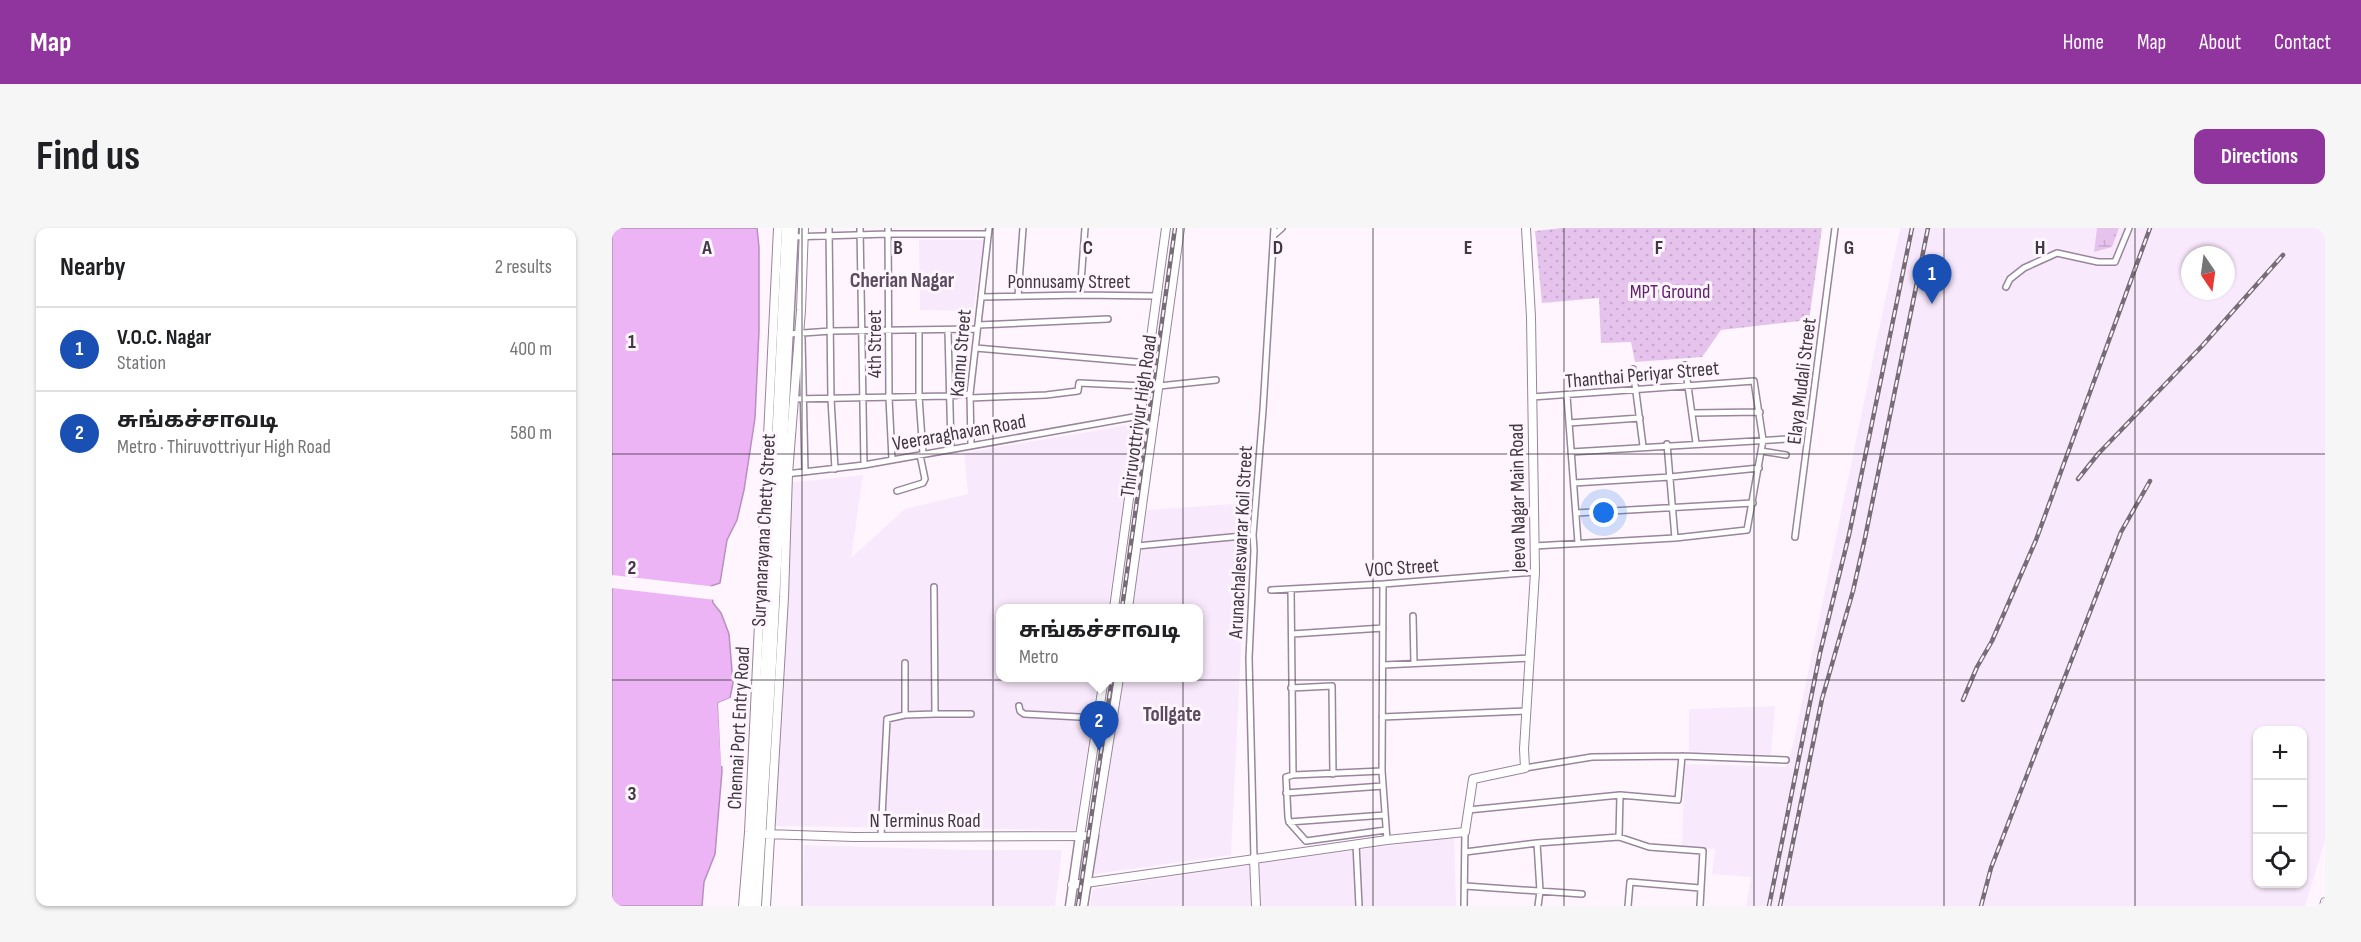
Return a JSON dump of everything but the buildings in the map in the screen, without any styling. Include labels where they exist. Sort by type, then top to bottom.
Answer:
[{"type":"main road","name":"Suryanarayana Chetty Street","points":[[759,833],[793,234]]},
{"type":"main road","name":"Suryanarayana Chetty Street","points":[[759,833],[785,474],[793,234]]},
{"type":"main road","points":[[750,906],[759,833]]},
{"type":"main road","points":[[757,906],[759,833]]},
{"type":"main road","points":[[1070,906],[1080,836]]},
{"type":"main road","points":[[1083,906],[1094,836]]},
{"type":"street","name":"Chennai Port Entry Road","points":[[743,906],[759,833],[778,228]]},
{"type":"street","points":[[793,234],[804,228]]},
{"type":"street","points":[[829,228],[831,399],[835,469]]},
{"type":"street","points":[[860,228],[864,465]]},
{"type":"street","points":[[919,228],[919,236]]},
{"type":"street","points":[[1018,296],[1023,228]]},
{"type":"street","points":[[1080,295],[1085,228]]},
{"type":"street","name":"Thiruvottriyur High Road","points":[[1115,604],[1166,228]]},
{"type":"street","name":"Thiruvottriyur High Road","points":[[1129,604],[1180,228]]},
{"type":"street","points":[[1274,231],[1282,228]]},
{"type":"street","name":"Jeeva Nagar Main Road","points":[[1525,768],[1524,749],[1535,572],[1532,317],[1526,228]]},
{"type":"street","name":"Elaya Mudali Street","points":[[1795,537],[1835,228]]},
{"type":"street","points":[[2006,287],[2010,279],[2024,268],[2057,252],[2098,262],[2115,262],[2129,228]]},
{"type":"street","points":[[793,234],[829,236],[888,231],[919,236],[989,231]]},
{"type":"street","name":"4th Street","points":[[888,231],[889,398],[892,459]]},
{"type":"street","name":"Kannu Street","points":[[971,445],[970,396],[989,231]]},
{"type":"street","name":"Arunachaleswarar Koil Street","points":[[1254,858],[1250,658],[1254,550],[1252,536],[1263,410],[1274,231]]},
{"type":"street","points":[[793,234],[800,333],[798,399],[805,472]]},
{"type":"street","name":"Ponnusamy Street","points":[[981,297],[1157,296]]},
{"type":"street","points":[[789,334],[889,330],[948,331],[977,327],[1108,319]]},
{"type":"street","points":[[897,491],[923,483],[925,479],[919,397],[919,331]]},
{"type":"street","points":[[948,331],[951,448]]},
{"type":"street","points":[[976,348],[1148,363]]},
{"type":"street","points":[[1685,365],[1696,443]]},
{"type":"street","points":[[1633,369],[1643,446]]},
{"type":"street","points":[[1159,386],[1216,380]]},
{"type":"street","name":"Thanthai Periyar Street","points":[[1532,397],[1754,381],[1760,412]]},
{"type":"street","points":[[798,399],[1046,395],[1078,391],[1080,383],[1144,386]]},
{"type":"street","points":[[1567,396],[1578,543]]},
{"type":"street","points":[[785,474],[798,399]]},
{"type":"street","name":"Veeraraghavan Road","points":[[785,474],[864,465],[1156,412]]},
{"type":"street","points":[[1534,546],[1675,538],[1747,530],[1763,440],[1760,412],[1693,413]]},
{"type":"street","points":[[1569,423],[1640,418]]},
{"type":"street","points":[[1571,452],[1667,444],[1788,439]]},
{"type":"street","points":[[1667,444],[1675,538]]},
{"type":"street","points":[[1761,451],[1786,455]]},
{"type":"street","points":[[1574,483],[1759,468]]},
{"type":"street","points":[[1576,513],[1753,503]]},
{"type":"street","points":[[1137,546],[1252,536]]},
{"type":"street","name":"VOC Street","points":[[1271,590],[1535,572]]},
{"type":"street","points":[[1383,584],[1382,771],[1387,840]]},
{"type":"street","points":[[934,587],[935,714]]},
{"type":"street","points":[[1291,590],[1293,776]]},
{"type":"street","points":[[1413,616],[1414,663]]},
{"type":"street","points":[[1292,634],[1383,627]]},
{"type":"street","points":[[1383,664],[1530,658]]},
{"type":"street","points":[[905,663],[905,715]]},
{"type":"street","points":[[1080,836],[1103,682]]},
{"type":"street","points":[[1094,836],[1118,682]]},
{"type":"street","points":[[1291,688],[1332,686],[1333,774]]},
{"type":"street","points":[[1019,706],[1020,711],[1024,714],[1098,718]]},
{"type":"street","points":[[1382,717],[1528,711]]},
{"type":"street","points":[[881,836],[887,719],[905,715],[971,714]]},
{"type":"street","points":[[1468,810],[1620,795],[1678,800],[1682,756]]},
{"type":"street","points":[[1464,906],[1465,832],[1473,779],[1592,758],[1682,756],[1786,760]]},
{"type":"street","points":[[1382,771],[1286,777],[1287,793],[1289,822],[1303,839],[1309,841],[1386,830]]},
{"type":"street","points":[[1287,793],[1383,786]]},
{"type":"street","points":[[1619,837],[1620,795]]},
{"type":"street","points":[[1289,822],[1385,815]]},
{"type":"street","points":[[1072,885],[1356,844],[1465,832]]},
{"type":"street","name":"N Terminus Road","points":[[759,833],[881,836],[1094,836]]},
{"type":"street","points":[[759,833],[765,906]]},
{"type":"street","points":[[1465,852],[1537,843],[1619,837],[1649,847],[1703,850],[1700,906]]},
{"type":"street","points":[[1537,843],[1540,891],[1538,906]]},
{"type":"street","points":[[1356,844],[1359,906]]},
{"type":"street","points":[[1254,858],[1256,906]]},
{"type":"street","points":[[1628,906],[1630,882],[1700,888]]},
{"type":"street","points":[[1465,886],[1582,894]]},
{"type":"shaded area","points":[[612,228],[757,228],[759,331],[755,418],[737,520],[727,540],[720,583],[711,586],[713,603],[721,613],[729,634],[733,683],[730,698],[718,703],[722,771],[715,854],[704,882],[702,906],[612,906]]},
{"type":"shaded area","points":[[1900,228],[2325,228],[2325,841],[2305,906],[1746,906],[1751,877],[1712,874],[1715,849],[1682,846],[1685,764],[1786,767],[1793,745]]},
{"type":"shaded area","points":[[919,240],[984,240],[973,311],[920,310]]},
{"type":"shaded area","points":[[1135,424],[1109,604],[996,604],[996,682],[1097,682],[1075,830],[774,826],[786,483],[863,475],[851,558],[905,509],[968,494],[964,453]]},
{"type":"shaded area","points":[[1248,503],[1231,855],[1094,874],[1122,682],[1203,682],[1203,604],[1134,604],[1147,510]]},
{"type":"shaded area","points":[[1775,706],[1771,755],[1689,751],[1689,709]]},
{"type":"shaded area","points":[[1454,837],[1456,906],[1090,906],[1093,889],[1231,867]]},
{"type":"shaded area","points":[[804,845],[967,850],[1062,850],[1055,906],[803,906]]},
{"type":"green space","name":"MPT Ground","points":[[1562,228],[1822,228],[1809,320],[1721,330],[1702,357],[1635,362],[1631,342],[1601,343],[1599,298],[1542,303],[1535,231]]},
{"type":"green space","points":[[2097,228],[2119,228],[2112,247],[2094,252]]},
{"type":"pier","points":[[612,575],[717,587],[714,588],[716,600],[612,588]]},
{"type":"pier","points":[[733,699],[721,705],[724,766],[721,766],[718,703]]},
{"type":"railway","points":[[1123,604],[1175,228]]},
{"type":"railway","points":[[1769,906],[1820,653],[1849,535],[1912,228]]},
{"type":"railway","points":[[1780,906],[1822,699],[1853,591],[1865,538],[1928,228]]},
{"type":"railway","points":[[1963,700],[1977,667],[1992,641],[2036,540],[2150,228]]},
{"type":"railway","points":[[2078,479],[2098,454],[2202,346],[2283,255]]},
{"type":"railway","points":[[1981,906],[1991,868],[2121,532],[2150,481]]},
{"type":"railway","points":[[1078,906],[1111,682]]},
{"type":"place","name":"V.O.C. Nagar","points":[[1932,304]]},
{"type":"place","name":"சுங்கச்சாவடி","points":[[1099,751]]},
{"type":"district","name":"Cherian Nagar","points":[[902,280]]},
{"type":"district","name":"Tollgate","points":[[1172,714]]}]
